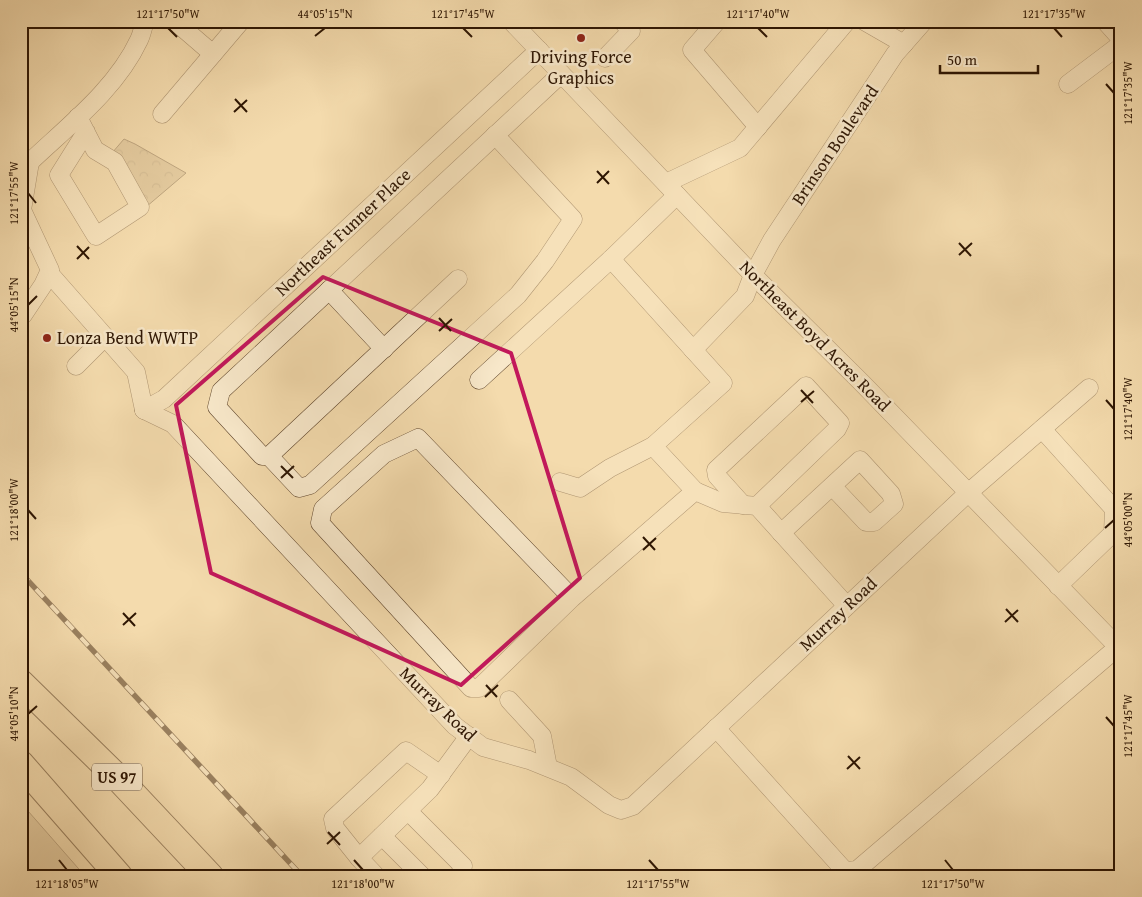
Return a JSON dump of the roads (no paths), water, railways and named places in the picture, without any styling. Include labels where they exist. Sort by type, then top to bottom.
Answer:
[{"type":"highway","name":"US 97","points":[[21,683],[117,777],[210,876]]},
{"type":"highway","points":[[21,764],[119,876]]},
{"type":"street","points":[[82,125],[95,150],[115,162],[140,207],[96,236],[59,175],[82,125],[101,95],[121,70],[140,39],[145,21]]},
{"type":"street","points":[[173,21],[213,54]]},
{"type":"street","points":[[162,114],[241,21]]},
{"type":"street","name":"Northeast Boyd Acres Road","points":[[511,21],[754,275],[862,383],[1119,649]]},
{"type":"street","points":[[606,58],[630,31],[622,21]]},
{"type":"street","points":[[717,21],[692,50],[758,127]]},
{"type":"street","points":[[479,380],[610,259],[671,189],[740,148],[847,21]]},
{"type":"street","points":[[864,21],[904,44]]},
{"type":"street","name":"Brinson Boulevard","points":[[693,350],[745,296],[772,240],[895,54],[924,21]]},
{"type":"street","points":[[1105,21],[1121,39]]},
{"type":"street","points":[[1068,84],[1121,44]]},
{"type":"street","name":"Northeast Funner Place","points":[[144,410],[164,398],[539,50]]},
{"type":"street","points":[[458,279],[269,456],[262,456],[217,407],[221,391],[560,74]]},
{"type":"street","points":[[21,316],[44,285],[50,270],[22,210],[24,161],[82,125]]},
{"type":"street","points":[[269,456],[299,488],[310,485],[518,294],[545,261],[573,219],[494,135]]},
{"type":"street","points":[[560,482],[580,488],[610,468],[654,446],[723,383],[610,259]]},
{"type":"street","points":[[49,273],[136,372],[144,410]]},
{"type":"street","points":[[329,290],[384,349]]},
{"type":"street","points":[[76,366],[105,337]]},
{"type":"street","points":[[654,446],[696,492],[723,503],[750,506],[837,429],[840,423],[806,386],[716,470],[717,476],[750,506],[781,532],[847,606]]},
{"type":"street","name":"Murray Road","points":[[144,410],[173,424],[455,726],[483,747],[529,760],[571,777],[609,805],[621,810],[633,806],[968,493],[1089,388]]},
{"type":"street","points":[[1042,430],[1114,509],[1113,533],[1058,586]]},
{"type":"street","points":[[572,598],[418,438],[384,454],[323,509],[320,523],[471,688],[479,688],[572,598],[696,492]]},
{"type":"street","points":[[781,532],[832,486]]},
{"type":"street","points":[[716,728],[846,871],[857,870],[1119,649]]},
{"type":"street","points":[[509,700],[542,736],[548,768]]},
{"type":"street","points":[[359,858],[430,790],[469,736]]},
{"type":"street","points":[[376,876],[335,828],[333,819],[406,751],[441,775]]},
{"type":"street","points":[[408,811],[463,866],[458,876]]},
{"type":"street","points":[[382,836],[422,876]]},
{"type":"railway","points":[[21,573],[302,876]]},
{"type":"place","name":"Driving Force Graphics","points":[[581,38]]},
{"type":"place","name":"Lonza Bend WWTP","points":[[47,338]]}]
